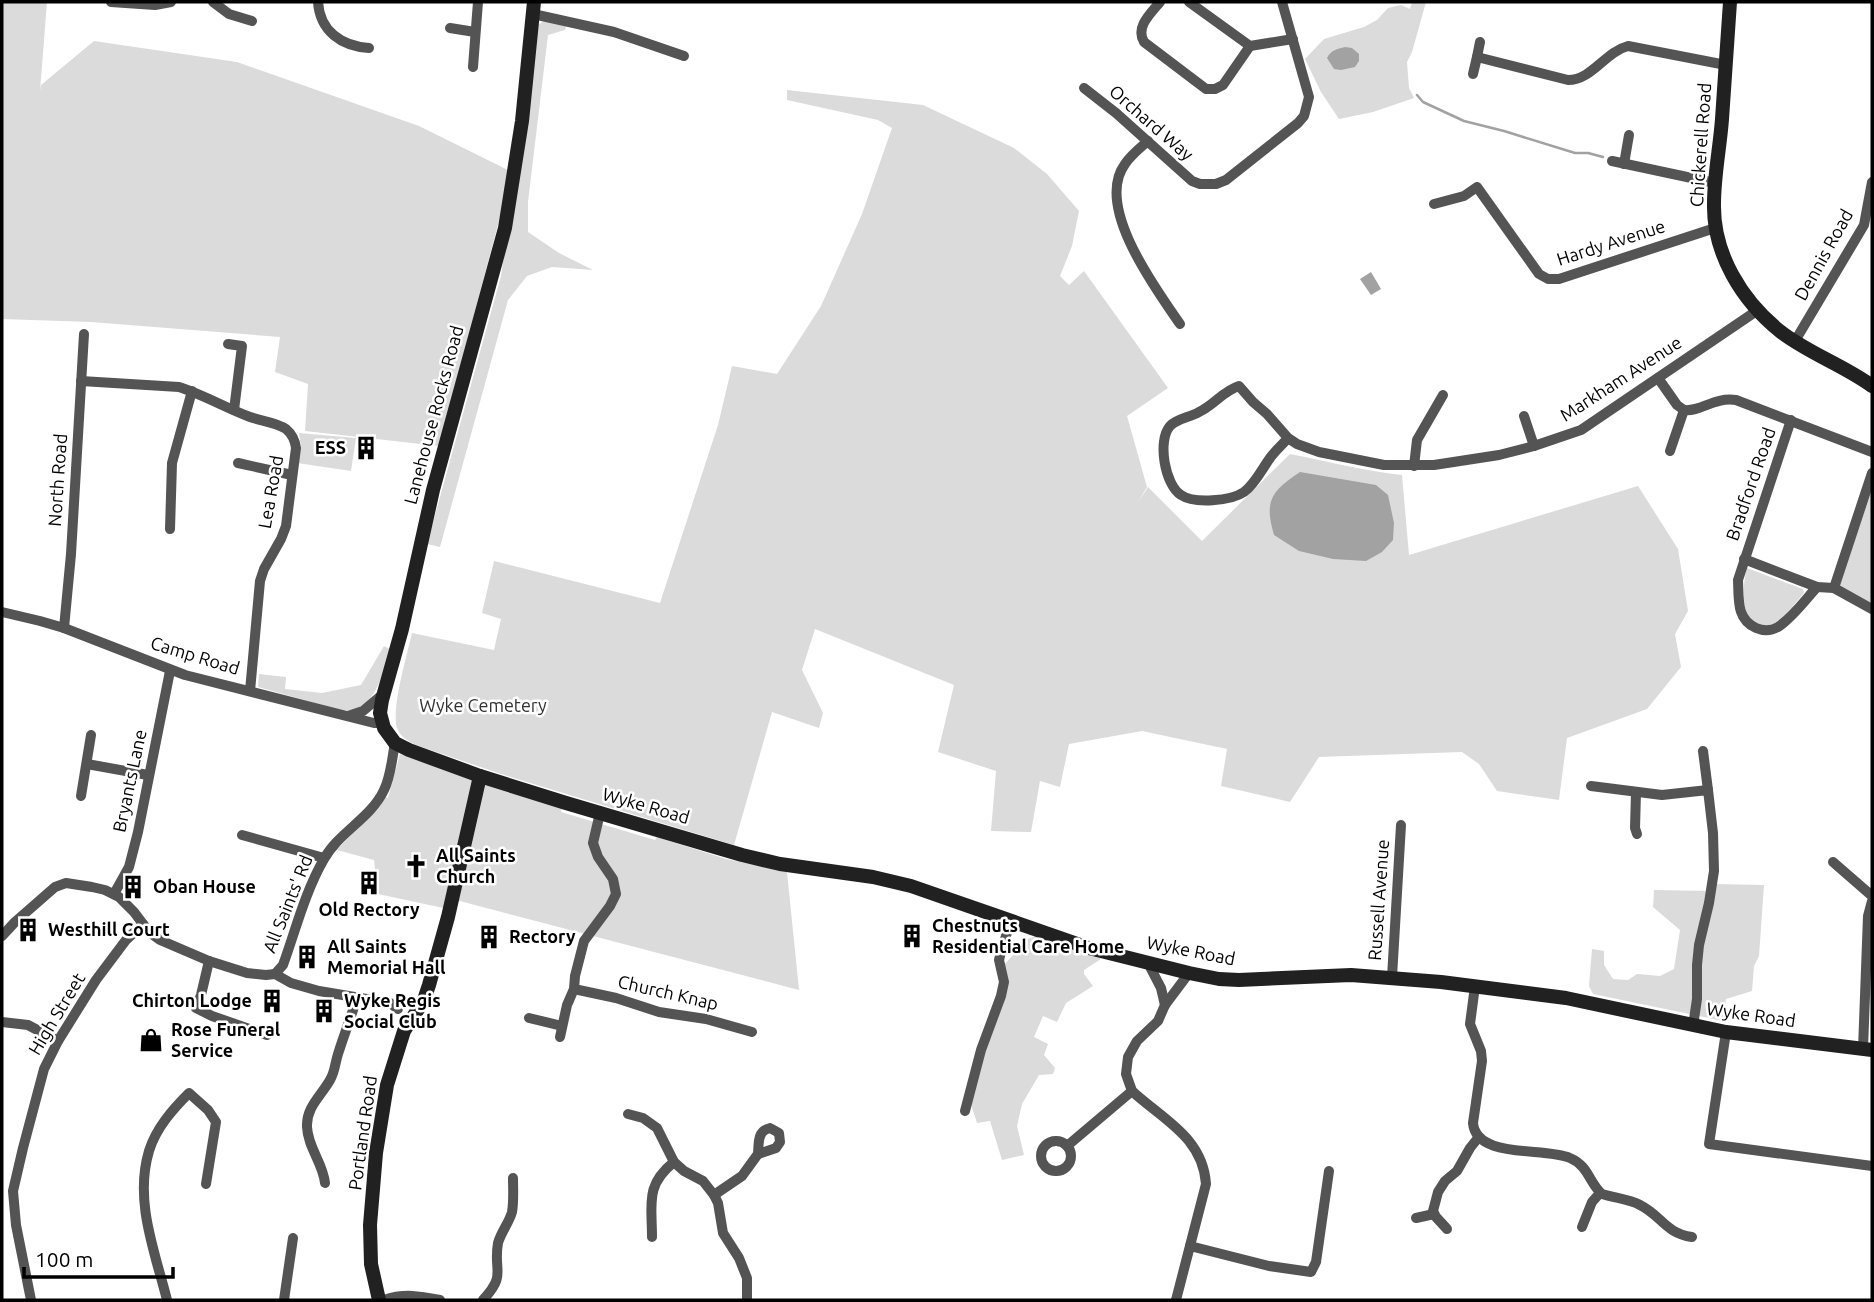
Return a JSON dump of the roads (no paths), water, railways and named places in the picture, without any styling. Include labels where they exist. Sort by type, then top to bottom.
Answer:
[{"type":"main road","name":"Chickerell Road","points":[[1730,2],[1714,205],[1715,228],[1723,254],[1734,278],[1758,310],[1781,332],[1872,386]]},
{"type":"main road","name":"Lanehouse Rocks Road","points":[[382,723],[380,713],[383,694],[402,629],[433,490],[505,228],[522,121],[534,8]]},
{"type":"main road","points":[[382,723],[396,743],[480,776]]},
{"type":"main road","name":"Wyke Road","points":[[480,776],[742,855],[911,886],[1089,948],[1219,979],[1340,975],[1392,977],[1566,998],[1726,1032],[1867,1049]]},
{"type":"main road","name":"Portland Road","points":[[379,1300],[371,1264],[370,1225],[376,1153],[387,1084],[404,1031],[423,1002],[429,985],[448,917],[480,776]]},
{"type":"street","points":[[111,2],[148,5],[171,2]]},
{"type":"street","points":[[213,2],[225,12],[252,20]]},
{"type":"street","points":[[318,2],[322,19],[335,38],[344,43],[369,48]]},
{"type":"street","points":[[472,67],[478,2]]},
{"type":"street","points":[[1160,2],[1142,27],[1141,37],[1206,89],[1223,85],[1250,46]]},
{"type":"street","points":[[1189,2],[1250,46],[1293,40]]},
{"type":"street","name":"Orchard Way","points":[[1084,88],[1192,181],[1216,184],[1226,180],[1298,123],[1304,116],[1310,97],[1282,2]]},
{"type":"street","points":[[534,8],[684,56]]},
{"type":"street","points":[[450,29],[475,32]]},
{"type":"street","points":[[1473,74],[1480,42]]},
{"type":"street","points":[[1477,58],[1571,80],[1581,78],[1618,50],[1628,46],[1726,65]]},
{"type":"street","points":[[1624,164],[1629,135]]},
{"type":"street","points":[[1148,141],[1124,164],[1117,182],[1121,223],[1130,245],[1180,324]]},
{"type":"street","points":[[1612,161],[1715,183]]},
{"type":"street","points":[[1434,204],[1464,196],[1487,180]]},
{"type":"street","name":"Dennis Road","points":[[1795,341],[1864,225],[1872,185]]},
{"type":"street","name":"Hardy Avenue","points":[[1477,187],[1539,274],[1551,280],[1715,228]]},
{"type":"street","name":"Markham Avenue","points":[[1288,438],[1243,493],[1234,497],[1196,501],[1181,496],[1171,482],[1162,444],[1171,425],[1177,420],[1198,413],[1224,392],[1239,386],[1288,438],[1319,452],[1384,465],[1414,466],[1434,466],[1499,455],[1581,429],[1758,310]]},
{"type":"street","name":"North Road","points":[[64,628],[84,334]]},
{"type":"street","points":[[81,381],[173,386],[192,391],[234,410],[242,346],[228,344]]},
{"type":"street","points":[[1658,378],[1677,405],[1684,410],[1691,411],[1711,402],[1729,399],[1872,452]]},
{"type":"street","points":[[170,529],[172,463],[192,391]]},
{"type":"street","points":[[1414,466],[1417,440],[1443,395]]},
{"type":"street","name":"Lea Road","points":[[234,410],[281,426],[289,431],[295,443],[284,532],[260,581],[250,691]]},
{"type":"street","points":[[1670,451],[1684,410]]},
{"type":"street","points":[[1524,416],[1534,446]]},
{"type":"street","name":"Bradford Road","points":[[1791,420],[1738,580],[1739,605],[1747,624],[1763,631],[1776,628],[1817,587]]},
{"type":"street","points":[[238,463],[292,475]]},
{"type":"street","points":[[1834,588],[1872,472]]},
{"type":"street","name":"Bradford Road","points":[[1744,559],[1817,587],[1834,588],[1872,609]]},
{"type":"street","name":"Camp Road","points":[[2,612],[64,628],[170,671],[382,723]]},
{"type":"street","name":"Bryants Lane","points":[[114,894],[128,867],[138,832],[170,671]]},
{"type":"street","points":[[345,716],[363,711],[383,694]]},
{"type":"street","points":[[81,796],[91,735]]},
{"type":"street","name":"All Saints' Rd","points":[[275,974],[283,965],[324,858],[340,838],[370,810],[384,790],[396,743]]},
{"type":"street","points":[[1693,1026],[1699,946],[1714,871],[1713,833],[1703,751]]},
{"type":"street","points":[[87,764],[148,775]]},
{"type":"street","points":[[1591,786],[1674,795],[1708,790]]},
{"type":"street","points":[[1636,792],[1637,834]]},
{"type":"street","points":[[529,1017],[561,1031],[574,989],[584,941],[616,894],[613,879],[598,857],[593,843],[600,813]]},
{"type":"street","name":"Russell Avenue","points":[[1392,977],[1401,825]]},
{"type":"street","points":[[242,835],[324,858]]},
{"type":"street","points":[[1833,862],[1872,898],[1868,916],[1867,1049]]},
{"type":"street","points":[[2,936],[58,885],[66,883],[92,887],[114,894],[160,940],[209,961],[247,973],[275,974],[290,983],[390,1003],[398,1009]]},
{"type":"street","points":[[965,1111],[981,1050],[1001,996],[1004,982],[999,960],[1011,920]]},
{"type":"street","name":"High Street","points":[[31,1300],[16,1225],[13,1191],[44,1069],[96,980],[126,940],[143,924]]},
{"type":"street","points":[[209,961],[196,1008],[267,1035]]},
{"type":"street","points":[[1148,963],[1161,988],[1165,1005]]},
{"type":"street","points":[[1176,1300],[1206,1184],[1205,1172],[1201,1159],[1182,1133],[1132,1091],[1126,1074],[1128,1057],[1137,1041],[1158,1021],[1165,1005],[1189,973]]},
{"type":"street","points":[[1475,986],[1470,1020],[1482,1056],[1473,1123],[1478,1138],[1493,1146],[1568,1157],[1584,1168],[1600,1193],[1640,1205],[1671,1231],[1692,1237]]},
{"type":"street","name":"Church Knap","points":[[574,989],[616,998],[659,1012],[706,1019],[752,1032]]},
{"type":"street","points":[[326,1183],[310,1141],[308,1114],[333,1074],[357,998]]},
{"type":"street","points":[[2,1022],[32,1026],[58,1041]]},
{"type":"street","points":[[1726,1032],[1709,1144],[1872,1167]]},
{"type":"street","points":[[1067,1146],[1132,1091]]},
{"type":"street","points":[[167,1300],[145,1216],[143,1185],[148,1153],[153,1142],[167,1118],[188,1093],[208,1110],[216,1122],[206,1184]]},
{"type":"street","points":[[628,1114],[643,1118],[657,1128],[674,1162],[703,1181],[715,1195],[723,1233],[739,1258],[747,1278],[747,1300]]},
{"type":"street","points":[[1447,1229],[1434,1214],[1440,1188],[1457,1171],[1478,1138]]},
{"type":"street","points":[[715,1195],[735,1182],[758,1154]]},
{"type":"street","points":[[652,1237],[654,1186],[660,1175],[674,1162]]},
{"type":"street","points":[[1190,1246],[1269,1266],[1311,1272],[1316,1262],[1329,1171]]},
{"type":"street","points":[[482,1300],[494,1289],[498,1279],[498,1249],[502,1232],[512,1212],[513,1178]]},
{"type":"street","points":[[1582,1227],[1591,1202],[1600,1193]]},
{"type":"street","points":[[1416,1218],[1434,1214]]},
{"type":"street","points":[[284,1300],[293,1238]]},
{"type":"street","points":[[384,1300],[402,1295],[440,1300]]},
{"type":"waterway","points":[[1417,95],[1423,102],[1464,121],[1575,153],[1603,157]]},
{"type":"place","name":"ESS","points":[[366,448]]},
{"type":"place","name":"All Saints Church","points":[[416,866]]},
{"type":"place","name":"Old Rectory","points":[[369,883]]},
{"type":"place","name":"Oban House","points":[[133,887]]},
{"type":"place","name":"Westhill Court","points":[[28,930]]},
{"type":"place","name":"Chestnuts Residential Care Home","points":[[912,936]]},
{"type":"place","name":"Rectory","points":[[489,937]]},
{"type":"place","name":"All Saints Memorial Hall","points":[[307,957]]},
{"type":"place","name":"Chirton Lodge","points":[[272,1001]]},
{"type":"place","name":"Wyke Regis Social Club","points":[[324,1011]]},
{"type":"place","name":"Rose Funeral Service","points":[[151,1040]]},
{"type":"park label","name":"Wyke Cemetery","points":[[483,706]]}]
